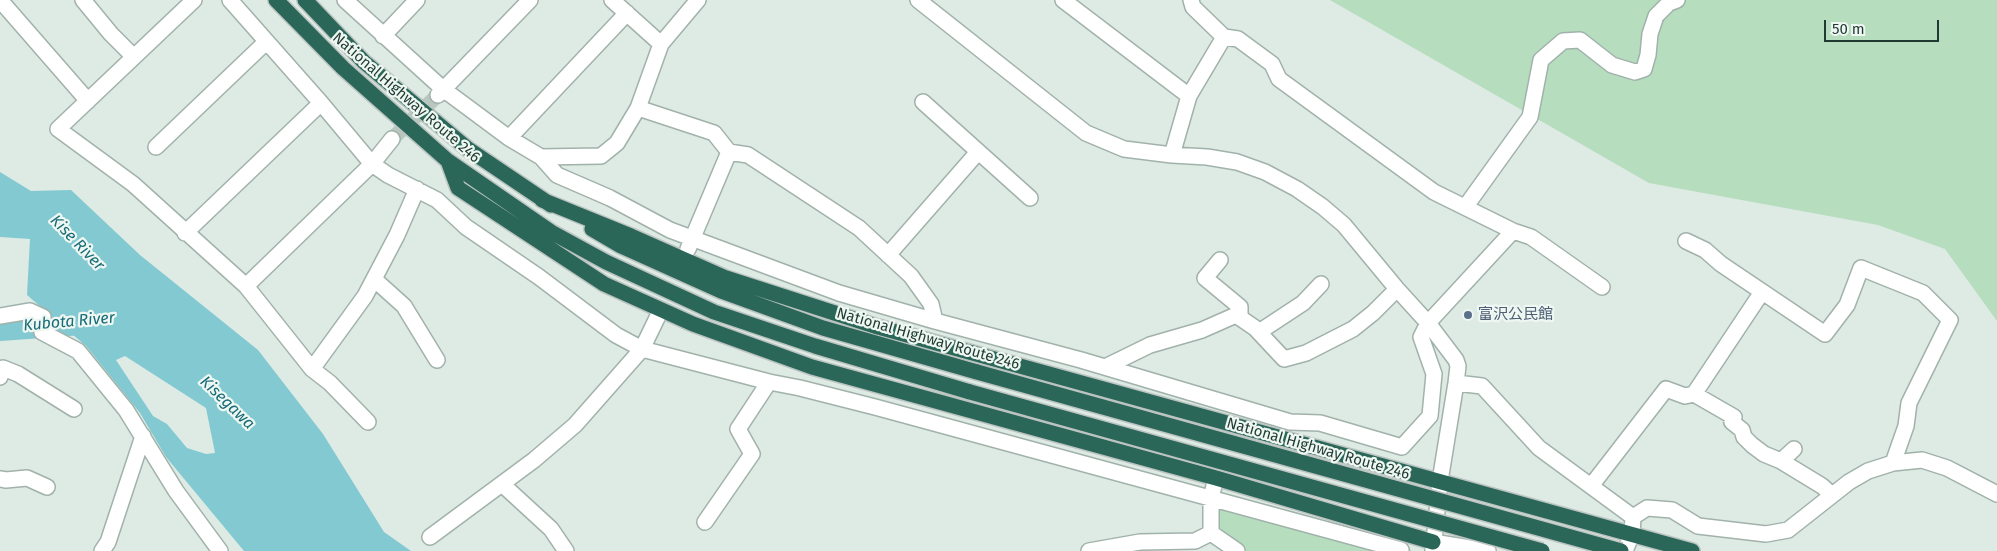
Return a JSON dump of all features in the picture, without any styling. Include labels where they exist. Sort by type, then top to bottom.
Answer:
[{"type":"highway","name":"National Highway Route 246","points":[[276,0],[343,68],[448,161],[551,232],[606,262],[714,312],[815,346],[970,392],[1542,551]]},
{"type":"highway","name":"National Highway Route 246","points":[[305,0],[364,62],[468,149],[542,200],[622,246],[721,291],[823,328],[1621,551]]},
{"type":"highway","points":[[448,161],[458,188],[604,284],[693,324],[812,367],[1216,478],[1433,546]]},
{"type":"highway","points":[[542,200],[631,236],[726,278],[878,327],[1692,551]]},
{"type":"street","points":[[0,0],[88,101]]},
{"type":"street","points":[[83,0],[111,34],[134,57]]},
{"type":"street","points":[[194,0],[58,129],[133,184],[186,234],[246,286],[312,369],[368,422]]},
{"type":"street","points":[[230,0],[372,164],[388,175],[437,200],[466,226],[539,277],[616,335],[642,349],[875,407],[1401,550]]},
{"type":"street","points":[[345,0],[440,92],[541,158],[557,175],[610,198],[670,230],[690,244],[935,322],[1105,367],[1290,422],[1320,423],[1402,447],[1430,416],[1434,374],[1421,337],[1428,323],[1513,231]]},
{"type":"street","points":[[384,36],[417,0]]},
{"type":"street","points":[[440,92],[530,0]]},
{"type":"street","points":[[612,0],[661,44]]},
{"type":"street","points":[[541,158],[601,156],[618,143],[638,108],[661,44],[698,0]]},
{"type":"street","points":[[1063,0],[1189,96]]},
{"type":"street","points":[[1192,0],[1193,7],[1224,37],[1238,39],[1272,64],[1279,79],[1434,192],[1466,206],[1513,231],[1531,237],[1602,286]]},
{"type":"street","points":[[1466,206],[1530,117],[1541,60],[1563,41],[1580,40],[1612,65],[1635,72],[1644,69],[1648,55],[1650,34],[1656,16],[1669,3],[1677,0]]},
{"type":"street","points":[[926,3],[1086,133],[1124,149],[1172,155],[1207,156],[1237,162],[1265,172],[1297,190],[1323,207],[1344,225],[1396,289],[1428,323],[1456,360],[1458,366],[1440,481],[1433,546],[1488,551]]},
{"type":"street","points":[[509,138],[627,13]]},
{"type":"street","points":[[1172,155],[1189,96],[1224,37]]},
{"type":"street","points":[[156,147],[266,42]]},
{"type":"street","points":[[923,102],[1030,198]]},
{"type":"street","points":[[186,234],[321,103]]},
{"type":"street","points":[[638,108],[714,133],[729,152],[748,155],[859,228],[911,276],[931,304],[935,322]]},
{"type":"street","points":[[246,286],[372,164],[392,139]]},
{"type":"street","points":[[690,244],[729,152]]},
{"type":"street","points":[[888,254],[978,152]]},
{"type":"street","points":[[312,369],[365,296],[397,235],[417,189]]},
{"type":"street","points":[[1686,241],[1705,250],[1721,264],[1825,334],[1847,305],[1861,268],[1923,293],[1950,320],[1909,402],[1906,426],[1893,462]]},
{"type":"street","points":[[1220,260],[1205,278],[1240,306],[1240,318]]},
{"type":"street","points":[[374,279],[404,306],[437,360]]},
{"type":"street","points":[[1259,332],[1302,303],[1321,284]]},
{"type":"street","points":[[1105,367],[1150,345],[1202,330],[1236,315],[1259,332],[1284,359],[1306,353],[1353,329],[1373,313],[1396,289]]},
{"type":"street","points":[[1694,394],[1762,292]]},
{"type":"street","points":[[0,316],[30,311],[42,325],[78,351],[126,410],[176,491],[220,551]]},
{"type":"street","points":[[430,537],[534,460],[575,425],[642,349],[656,318]]},
{"type":"street","points":[[0,377],[3,368],[18,374],[74,409]]},
{"type":"street","points":[[705,522],[752,454],[738,429],[769,382]]},
{"type":"street","points":[[1456,383],[1482,386],[1539,448],[1633,517]]},
{"type":"street","points":[[1591,486],[1666,389],[1685,396],[1694,394],[1734,417],[1732,422],[1742,430],[1744,437],[1752,445],[1764,454],[1781,461],[1822,486],[1832,495]]},
{"type":"street","points":[[102,551],[108,542],[143,436]]},
{"type":"street","points":[[1781,461],[1794,449]]},
{"type":"street","points":[[1633,517],[1647,508],[1672,510],[1698,526],[1766,534],[1788,530],[1832,495],[1868,471],[1893,462],[1922,460],[1947,468],[1997,494]]},
{"type":"street","points":[[0,479],[27,478],[48,487]]},
{"type":"street","points":[[1211,533],[1211,498],[1216,478]]},
{"type":"street","points":[[502,484],[551,529],[566,551]]},
{"type":"street","points":[[1625,551],[1632,534],[1633,517]]},
{"type":"street","points":[[1088,551],[1140,542],[1195,541],[1211,533]]},
{"type":"street","points":[[1211,533],[1237,551]]},
{"type":"green space","points":[[1330,0],[1997,0],[1997,321],[1945,249],[1878,225],[1649,183]]},
{"type":"green space","points":[[1218,496],[1410,549],[1411,551],[1239,551],[1213,535]]},
{"type":"water","points":[[0,172],[31,191],[71,190],[140,255],[258,350],[323,434],[384,532],[411,551],[244,551],[166,457],[140,413],[86,346],[27,295],[30,239],[0,237]],"holes":[[[125,356],[206,408],[215,453],[206,454],[187,448],[167,424],[153,416],[116,360]]]},
{"type":"waterway","name":"Kubota River","points":[[0,327],[96,320]]},
{"type":"tunnel","points":[[392,139],[438,95]]},
{"type":"tunnel","points":[[657,318],[683,260]]},
{"type":"place","name":"富沢公民館","points":[[1468,315]]},
{"type":"water label","name":"Kise River","points":[[77,243]]},
{"type":"water label","name":"Kisegawa","points":[[227,403]]}]
